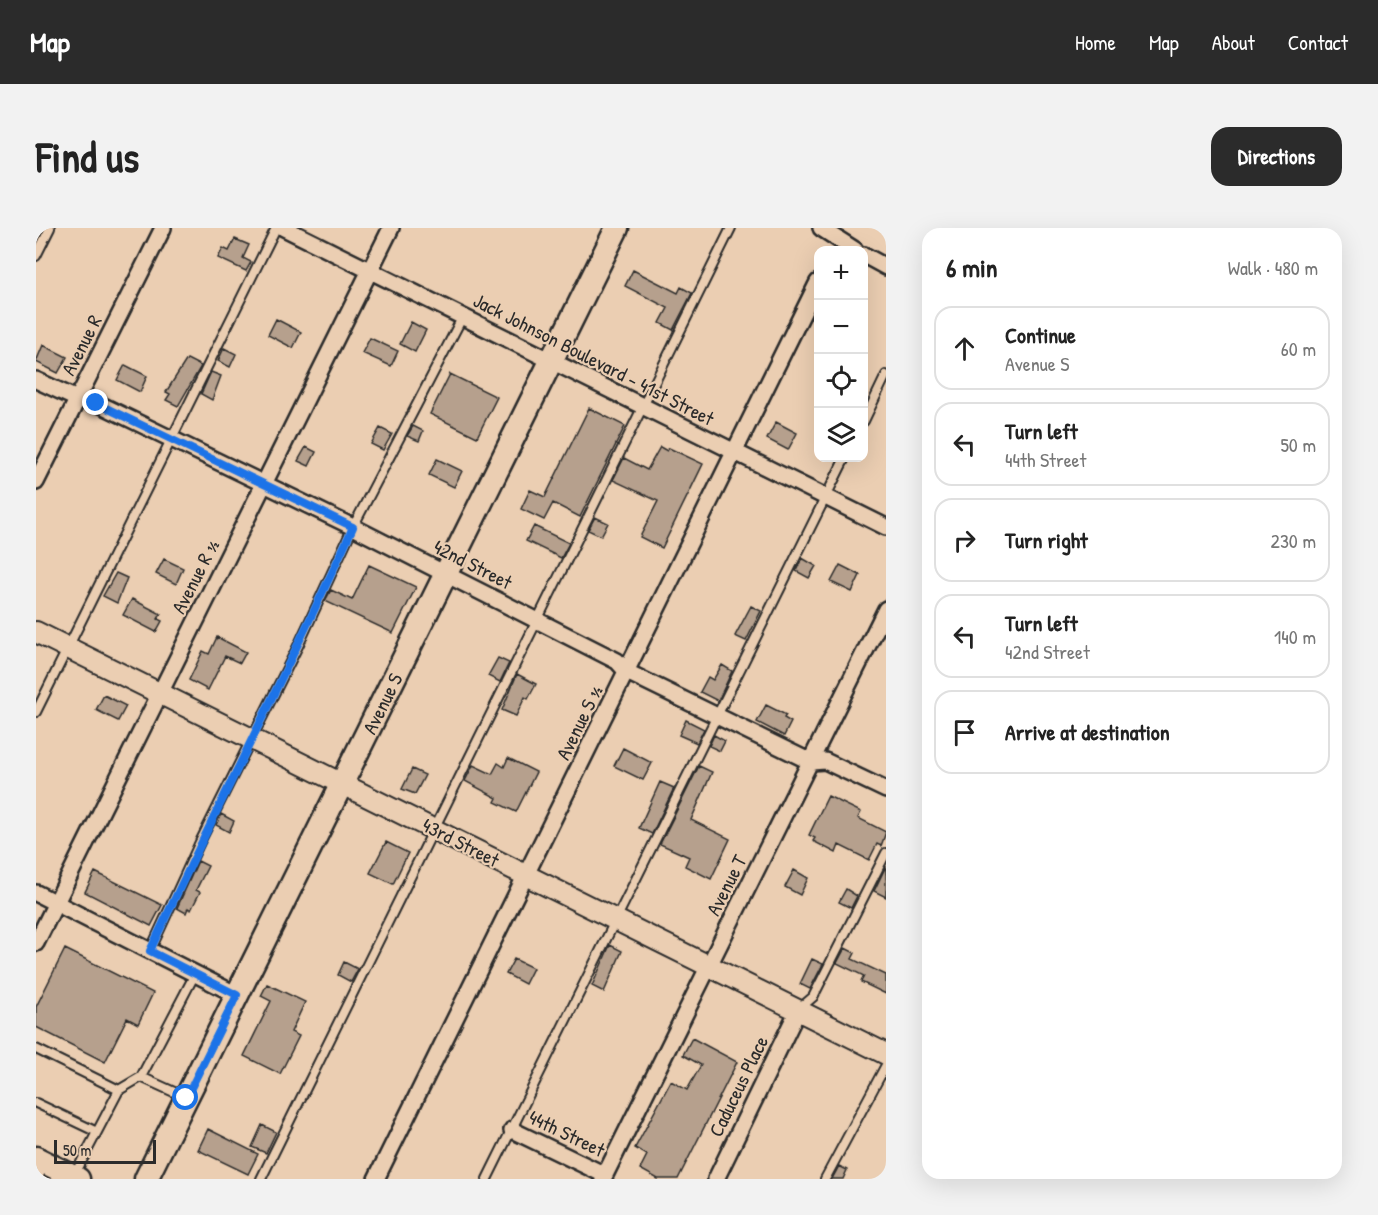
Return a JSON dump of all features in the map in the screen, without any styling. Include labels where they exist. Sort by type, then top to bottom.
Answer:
[{"type":"main road","name":"Avenue S","points":[[146,1179],[617,228]]},
{"type":"main road","points":[[40,1167],[76,1178]]},
{"type":"street","name":"Avenue R","points":[[36,482],[164,228]]},
{"type":"street","name":"Jack Johnson Boulevard - 41st Street","points":[[284,228],[642,408],[886,527]]},
{"type":"street","name":"Avenue R ½","points":[[36,943],[391,228]]},
{"type":"street","points":[[821,228],[839,240]]},
{"type":"street","points":[[868,257],[886,267]]},
{"type":"street","name":"Avenue S ½","points":[[376,1179],[814,292]]},
{"type":"street","name":"42nd Street","points":[[36,380],[77,399],[93,401],[353,527],[617,661],[627,672],[811,762],[825,761],[886,790]]},
{"type":"street","name":"Avenue T","points":[[604,1177],[886,609]]},
{"type":"street","name":"43rd Street","points":[[36,632],[886,1054]]},
{"type":"street","points":[[36,893],[237,995]]},
{"type":"street","name":"Caduceus Place","points":[[716,1179],[798,1010]]},
{"type":"street","name":"44th Street","points":[[512,1130],[604,1177]]},
{"type":"lane","points":[[36,256],[50,228]]},
{"type":"lane","points":[[36,712],[276,228]]},
{"type":"lane","points":[[261,1179],[539,621],[730,228]]},
{"type":"lane","points":[[150,951],[353,527],[463,316]]},
{"type":"lane","points":[[868,413],[886,375]]},
{"type":"lane","points":[[487,1179],[843,462]]},
{"type":"lane","points":[[798,1010],[813,997],[886,853]]},
{"type":"lane","points":[[76,1178],[119,1090],[141,1077],[195,974]]},
{"type":"lane","points":[[36,1049],[119,1090]]},
{"type":"lane","points":[[825,1179],[886,1065]]},
{"type":"lane","points":[[141,1077],[186,1098]]},
{"type":"lane","points":[[36,1103],[97,1132]]},
{"type":"building","points":[[235,239],[249,245],[243,258],[251,262],[246,271],[218,258],[223,248],[229,251]]},
{"type":"building","points":[[633,270],[678,293],[681,287],[692,293],[673,330],[660,323],[668,308],[625,286]]},
{"type":"building","points":[[276,319],[301,332],[293,348],[268,335]]},
{"type":"building","points":[[411,322],[426,330],[415,352],[400,344]]},
{"type":"building","points":[[370,338],[398,351],[391,366],[362,353]]},
{"type":"building","points":[[43,345],[67,357],[58,373],[36,362]]},
{"type":"building","points":[[224,348],[236,354],[230,367],[218,361]]},
{"type":"building","points":[[187,359],[201,366],[178,406],[166,400],[170,394],[166,392]]},
{"type":"building","points":[[125,365],[147,376],[140,392],[117,380]]},
{"type":"building","points":[[211,372],[221,376],[212,400],[201,394]]},
{"type":"building","points":[[450,374],[497,397],[477,437],[430,414]]},
{"type":"building","points":[[589,408],[625,426],[580,517],[553,503],[544,520],[521,509],[530,490],[545,497]]},
{"type":"building","points":[[776,422],[797,433],[788,450],[767,439]]},
{"type":"building","points":[[413,426],[423,431],[419,441],[407,436]]},
{"type":"building","points":[[380,428],[392,434],[383,450],[371,444]]},
{"type":"building","points":[[306,447],[316,452],[309,466],[298,461]]},
{"type":"building","points":[[660,447],[667,451],[669,448],[703,464],[662,548],[640,537],[658,501],[613,480],[624,458],[647,470]]},
{"type":"building","points":[[437,459],[462,471],[454,487],[429,475]]},
{"type":"building","points":[[595,517],[608,523],[601,536],[588,530]]},
{"type":"building","points":[[534,526],[569,543],[561,558],[526,541]]},
{"type":"building","points":[[802,558],[816,566],[809,578],[796,571]]},
{"type":"building","points":[[164,559],[183,568],[176,584],[156,574]]},
{"type":"building","points":[[369,565],[416,587],[393,633],[325,601],[331,590],[352,600]]},
{"type":"building","points":[[840,565],[860,575],[852,592],[831,582]]},
{"type":"building","points":[[116,573],[127,578],[117,603],[103,596]]},
{"type":"building","points":[[132,599],[161,614],[158,619],[162,621],[156,632],[123,615]]},
{"type":"building","points":[[751,606],[761,611],[746,641],[735,636]]},
{"type":"building","points":[[217,637],[246,652],[240,663],[225,656],[208,690],[189,680],[203,651],[209,654]]},
{"type":"building","points":[[498,658],[509,663],[500,682],[488,676]]},
{"type":"building","points":[[722,665],[732,671],[718,701],[700,692],[708,677],[713,680]]},
{"type":"building","points":[[517,674],[536,684],[528,699],[525,697],[516,716],[502,710]]},
{"type":"building","points":[[104,695],[126,706],[118,721],[96,710]]},
{"type":"building","points":[[766,705],[786,715],[784,718],[791,722],[784,736],[757,722]]},
{"type":"building","points":[[686,720],[704,729],[697,743],[679,735]]},
{"type":"building","points":[[714,735],[725,741],[720,751],[709,746]]},
{"type":"building","points":[[623,748],[652,763],[643,780],[614,766]]},
{"type":"building","points":[[508,758],[536,772],[516,812],[495,802],[497,798],[465,781],[473,765],[492,774],[498,763],[504,767]]},
{"type":"building","points":[[699,766],[712,772],[691,820],[730,839],[711,879],[685,866],[689,857],[660,844]]},
{"type":"building","points":[[412,769],[425,775],[415,794],[402,789]]},
{"type":"building","points":[[660,782],[674,788],[652,834],[639,828]]},
{"type":"building","points":[[828,796],[861,812],[858,818],[886,832],[881,846],[877,844],[869,860],[839,845],[836,853],[813,841],[815,838],[809,835]]},
{"type":"building","points":[[221,814],[234,821],[229,832],[216,825]]},
{"type":"building","points":[[386,842],[408,853],[393,884],[370,873]]},
{"type":"building","points":[[198,861],[208,866],[196,890],[200,892],[191,910],[188,908],[186,913],[177,908]]},
{"type":"building","points":[[886,866],[886,897],[874,891]]},
{"type":"building","points":[[794,870],[808,878],[800,895],[785,887]]},
{"type":"building","points":[[95,872],[162,905],[151,926],[85,892]]},
{"type":"building","points":[[846,889],[857,896],[851,908],[839,902]]},
{"type":"building","points":[[610,945],[622,951],[604,992],[592,986]]},
{"type":"building","points":[[845,948],[855,953],[852,959],[886,975],[886,994],[861,982],[864,976],[837,963]]},
{"type":"building","points":[[65,949],[153,993],[138,1024],[127,1018],[105,1062],[36,1027],[36,1007]]},
{"type":"building","points":[[514,959],[533,968],[525,984],[506,974]]},
{"type":"building","points":[[812,959],[823,964],[810,989],[800,984]]},
{"type":"building","points":[[344,962],[358,969],[351,982],[338,975]]},
{"type":"building","points":[[267,984],[305,1002],[291,1032],[299,1036],[280,1074],[244,1056],[271,1001],[261,996]]},
{"type":"building","points":[[692,1038],[737,1062],[678,1179],[658,1179],[640,1169],[647,1155],[635,1148],[671,1081],[687,1090],[701,1065],[683,1055]]},
{"type":"building","points":[[262,1125],[276,1132],[266,1153],[252,1147]]},
{"type":"building","points":[[208,1129],[258,1154],[248,1174],[198,1150]]},
{"type":"building","points":[[839,1166],[847,1170],[843,1179],[832,1179]]},
{"type":"route","points":[[96,403],[353,527],[298,646],[200,842],[150,951],[237,995],[186,1098]]}]
